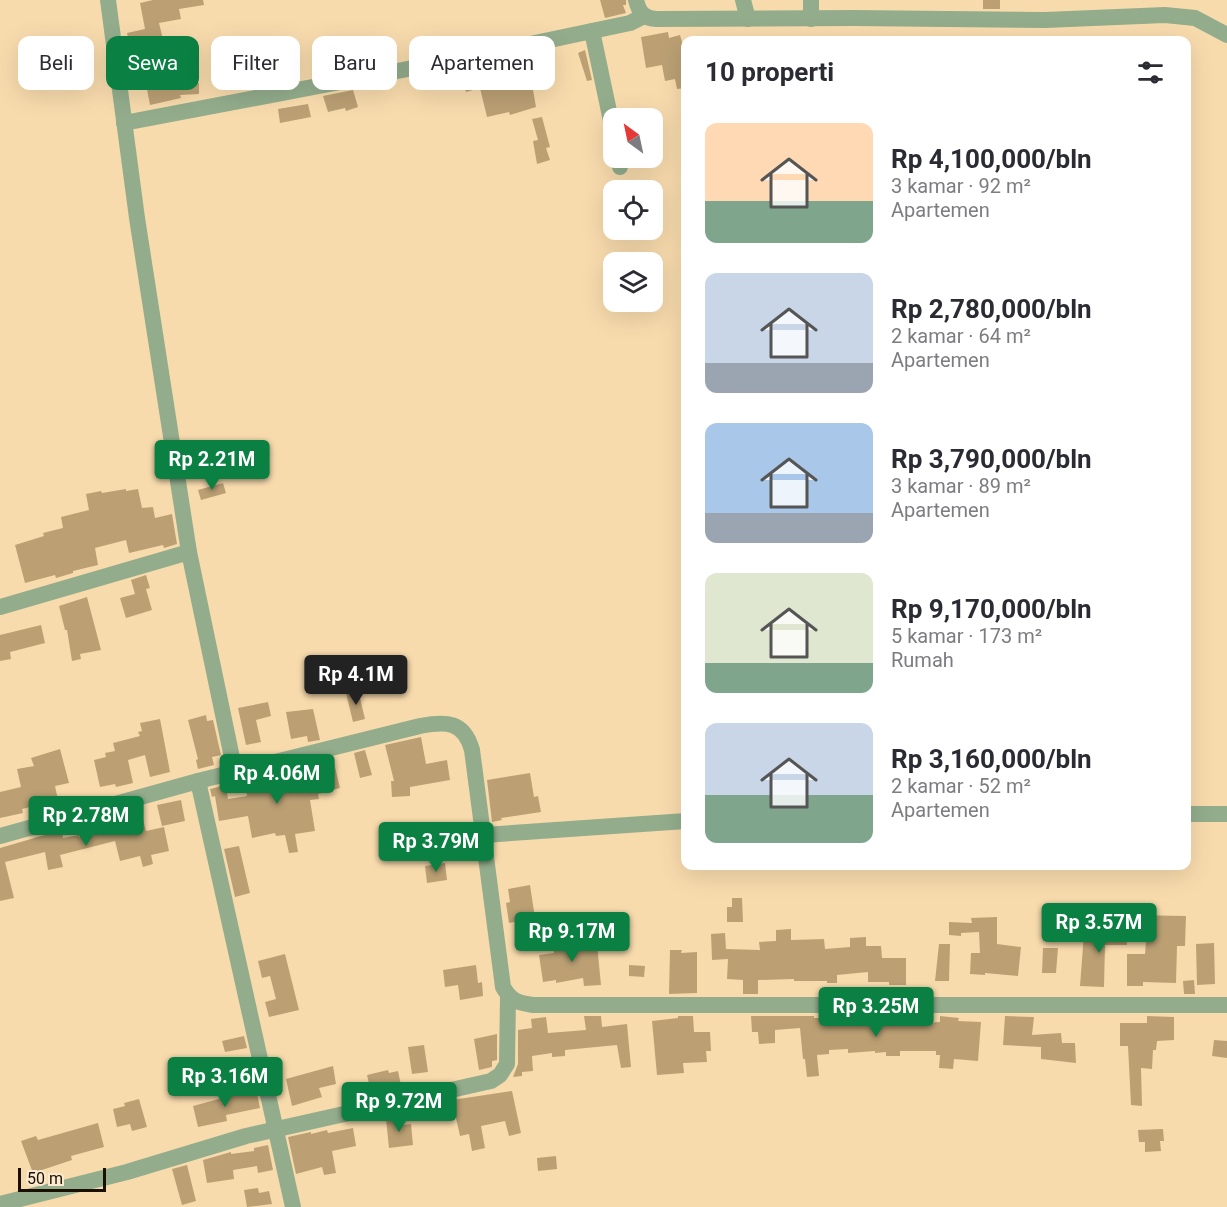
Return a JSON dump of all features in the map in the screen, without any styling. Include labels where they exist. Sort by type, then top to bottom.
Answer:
[{"type":"street","points":[[108,0],[124,123],[189,552],[236,772]]},
{"type":"street","points":[[636,0],[641,14],[656,19],[1045,20],[1181,16],[1204,21],[1227,35]]},
{"type":"street","points":[[743,0],[748,19]]},
{"type":"street","points":[[811,0],[811,19]]},
{"type":"street","points":[[124,123],[443,62],[630,23],[644,16]]},
{"type":"street","points":[[592,31],[608,108]]},
{"type":"street","points":[[0,607],[189,552]]},
{"type":"street","points":[[0,836],[198,781],[420,726],[447,723],[458,726],[469,741],[484,835],[503,987],[508,996],[518,1003],[533,1005],[1227,1005]]},
{"type":"street","points":[[198,781],[293,1207]]},
{"type":"street","points":[[1191,814],[1227,813]]},
{"type":"street","points":[[484,835],[681,821]]},
{"type":"street","points":[[0,1204],[127,1172],[277,1128],[491,1081],[500,1075],[507,1064],[508,996]]},
{"type":"building","points":[[153,0],[203,0],[204,5],[179,9],[181,19],[159,23],[162,36],[128,36],[127,33],[145,29],[140,3]]},
{"type":"building","points":[[600,0],[626,0],[626,5],[623,5],[626,13],[605,18]]},
{"type":"building","points":[[983,0],[1000,0],[1000,9],[983,9]]},
{"type":"building","points":[[668,32],[669,38],[680,35],[681,89],[677,89],[675,79],[665,81],[662,65],[646,68],[641,37]]},
{"type":"building","points":[[585,50],[592,80],[587,81],[578,53]]},
{"type":"building","points":[[147,90],[199,90],[199,94],[180,95],[181,98],[150,105]]},
{"type":"building","points":[[353,90],[358,107],[346,111],[345,108],[328,112],[323,96]]},
{"type":"building","points":[[480,90],[533,90],[536,107],[510,115],[509,112],[487,117]]},
{"type":"building","points":[[308,104],[311,117],[280,123],[278,109]]},
{"type":"building","points":[[542,117],[550,147],[546,148],[550,160],[537,164],[533,141],[538,140],[532,119]]},
{"type":"building","points":[[223,483],[226,493],[201,500],[198,490]]},
{"type":"building","points":[[126,489],[126,491],[138,489],[142,508],[153,507],[155,518],[172,514],[177,544],[129,553],[126,540],[95,548],[98,565],[56,578],[55,575],[25,583],[15,545],[44,536],[43,533],[63,528],[61,517],[89,510],[86,494]]},
{"type":"building","points":[[146,575],[150,588],[146,589],[152,610],[126,618],[120,598],[135,594],[131,580]]},
{"type":"building","points":[[87,597],[101,650],[80,654],[81,659],[72,661],[67,630],[65,630],[59,606]]},
{"type":"building","points":[[41,625],[45,643],[10,652],[11,659],[0,661],[0,635]]},
{"type":"building","points":[[358,690],[365,719],[353,722],[346,693]]},
{"type":"building","points":[[268,702],[271,716],[256,720],[261,742],[246,745],[238,708]]},
{"type":"building","points":[[313,709],[320,740],[308,742],[307,736],[291,739],[286,712]]},
{"type":"building","points":[[206,715],[207,721],[213,720],[221,755],[212,757],[214,765],[198,769],[196,760],[198,759],[188,720]]},
{"type":"building","points":[[160,719],[170,772],[150,777],[145,755],[128,760],[133,783],[116,787],[115,784],[100,787],[94,760],[106,757],[105,753],[115,751],[113,743],[140,736],[138,732],[142,731],[140,723]]},
{"type":"building","points":[[421,737],[426,764],[447,760],[450,780],[410,787],[410,796],[392,797],[391,781],[394,781],[385,745]]},
{"type":"building","points":[[60,749],[69,783],[55,786],[58,800],[22,809],[23,813],[0,818],[0,792],[21,787],[17,769],[34,766],[31,758]]},
{"type":"building","points":[[365,750],[372,775],[360,778],[354,753]]},
{"type":"building","points":[[334,763],[340,788],[318,794],[319,799],[310,800],[315,831],[295,834],[298,852],[289,853],[285,835],[276,836],[275,833],[252,838],[248,816],[219,821],[215,796],[212,797],[210,789],[226,785],[228,799],[247,796],[245,784],[286,776],[287,783],[325,778],[322,766]]},
{"type":"building","points":[[530,773],[534,797],[538,796],[541,812],[501,818],[502,820],[492,822],[487,780]]},
{"type":"building","points":[[181,800],[185,821],[162,826],[157,805]]},
{"type":"building","points":[[140,808],[146,831],[164,827],[169,851],[151,855],[153,864],[143,867],[140,856],[120,861],[115,841],[60,855],[63,867],[48,870],[45,852],[5,862],[14,898],[0,901],[0,848],[62,830],[63,838],[79,835],[79,837],[135,823],[132,810]]},
{"type":"building","points":[[239,846],[250,893],[235,897],[224,849]]},
{"type":"building","points":[[445,863],[447,880],[427,883],[425,866]]},
{"type":"building","points":[[530,885],[535,918],[509,923],[506,903],[510,902],[508,889]]},
{"type":"building","points":[[732,898],[742,898],[743,922],[727,922],[727,907],[732,907]]},
{"type":"building","points":[[1133,915],[1186,916],[1185,946],[1177,946],[1176,983],[1143,982],[1143,986],[1127,986],[1127,954],[1145,954],[1147,928],[1133,928]]},
{"type":"building","points":[[997,917],[997,944],[1021,947],[1018,976],[970,974],[971,953],[980,953],[979,932],[961,933],[961,936],[949,935],[949,922],[972,923],[971,918]]},
{"type":"building","points":[[1101,926],[1126,926],[1127,945],[1105,945],[1104,987],[1080,986],[1084,933],[1101,934]]},
{"type":"building","points":[[791,929],[791,940],[824,939],[825,949],[850,947],[850,938],[866,937],[866,946],[881,946],[882,958],[906,958],[906,985],[868,982],[868,972],[837,975],[837,983],[794,981],[794,979],[758,980],[758,994],[743,994],[743,980],[727,979],[728,959],[712,960],[711,934],[725,933],[726,949],[760,950],[759,942],[776,941],[776,930]]},
{"type":"building","points":[[570,938],[570,940],[582,938],[583,946],[597,944],[601,985],[584,986],[583,978],[556,983],[556,980],[543,982],[539,955],[554,953],[552,941]]},
{"type":"building","points":[[1214,943],[1215,984],[1197,985],[1196,944]]},
{"type":"building","points":[[939,944],[950,944],[949,981],[935,981]]},
{"type":"building","points":[[1043,948],[1058,948],[1056,973],[1042,973]]},
{"type":"building","points":[[670,950],[682,950],[681,953],[697,952],[697,993],[669,994]]},
{"type":"building","points":[[285,954],[299,1010],[269,1017],[265,1002],[276,999],[270,976],[262,978],[258,961]]},
{"type":"building","points":[[476,965],[478,983],[482,982],[483,996],[460,1000],[458,985],[445,987],[443,970]]},
{"type":"building","points":[[629,965],[645,966],[644,977],[629,976]]},
{"type":"building","points":[[1194,980],[1195,994],[1184,994],[1183,981]]},
{"type":"building","points":[[584,1016],[601,1016],[602,1027],[627,1024],[631,1067],[621,1068],[617,1045],[565,1050],[565,1056],[552,1057],[552,1053],[532,1056],[533,1071],[522,1072],[522,1076],[513,1077],[518,1064],[518,1030],[532,1028],[531,1019],[546,1017],[548,1033],[586,1030]]},
{"type":"building","points":[[678,1016],[693,1016],[694,1032],[710,1032],[711,1051],[706,1051],[707,1062],[683,1063],[684,1073],[657,1075],[652,1021],[678,1018]]},
{"type":"building","points":[[751,1016],[814,1016],[814,1018],[826,1018],[827,1025],[897,1019],[897,1023],[940,1022],[940,1016],[959,1018],[958,1021],[981,1022],[978,1061],[954,1059],[953,1069],[939,1068],[940,1055],[936,1055],[936,1051],[900,1051],[900,1056],[886,1056],[886,1052],[848,1053],[848,1049],[829,1050],[829,1054],[817,1055],[819,1076],[807,1077],[800,1028],[775,1030],[775,1043],[759,1044],[758,1032],[752,1032]]},
{"type":"building","points":[[1005,1016],[1034,1017],[1032,1035],[1061,1033],[1062,1043],[1075,1043],[1076,1063],[1041,1059],[1041,1047],[1003,1045]]},
{"type":"building","points":[[1147,1016],[1174,1017],[1174,1040],[1157,1041],[1156,1050],[1153,1050],[1152,1069],[1141,1068],[1142,1106],[1131,1105],[1128,1046],[1120,1046],[1120,1023],[1147,1023]]},
{"type":"building","points":[[497,1034],[497,1060],[492,1061],[492,1067],[479,1070],[474,1039]]},
{"type":"building","points":[[244,1036],[247,1048],[225,1052],[222,1041]]},
{"type":"building","points":[[1214,1040],[1227,1041],[1227,1058],[1212,1056]]},
{"type":"building","points":[[424,1045],[428,1072],[412,1074],[408,1047]]},
{"type":"building","points":[[333,1066],[336,1084],[319,1088],[322,1097],[292,1106],[286,1079]]},
{"type":"building","points":[[388,1070],[389,1073],[398,1071],[402,1090],[372,1097],[367,1075]]},
{"type":"building","points":[[256,1089],[260,1108],[226,1115],[227,1121],[198,1127],[193,1106]]},
{"type":"building","points":[[512,1091],[521,1133],[509,1136],[505,1121],[481,1126],[485,1148],[472,1151],[469,1134],[460,1136],[452,1100]]},
{"type":"building","points":[[139,1099],[147,1127],[132,1131],[130,1124],[117,1127],[113,1109]]},
{"type":"building","points":[[401,1117],[402,1125],[411,1124],[413,1145],[389,1148],[386,1119]]},
{"type":"building","points":[[98,1123],[104,1147],[71,1156],[72,1160],[33,1173],[21,1141],[36,1136],[38,1140]]},
{"type":"building","points":[[353,1128],[356,1146],[332,1151],[336,1173],[324,1175],[322,1167],[296,1174],[288,1137]]},
{"type":"building","points":[[1163,1129],[1164,1141],[1160,1141],[1161,1151],[1145,1152],[1145,1142],[1139,1142],[1138,1130]]},
{"type":"building","points":[[268,1145],[273,1170],[258,1173],[257,1166],[233,1170],[234,1179],[207,1183],[203,1160],[231,1152],[231,1154],[254,1151],[254,1148]]},
{"type":"building","points":[[556,1156],[557,1169],[538,1171],[537,1158]]},
{"type":"building","points":[[187,1165],[196,1201],[182,1205],[172,1169]]},
{"type":"building","points":[[258,1188],[259,1193],[269,1191],[272,1204],[247,1207],[244,1190]]}]
